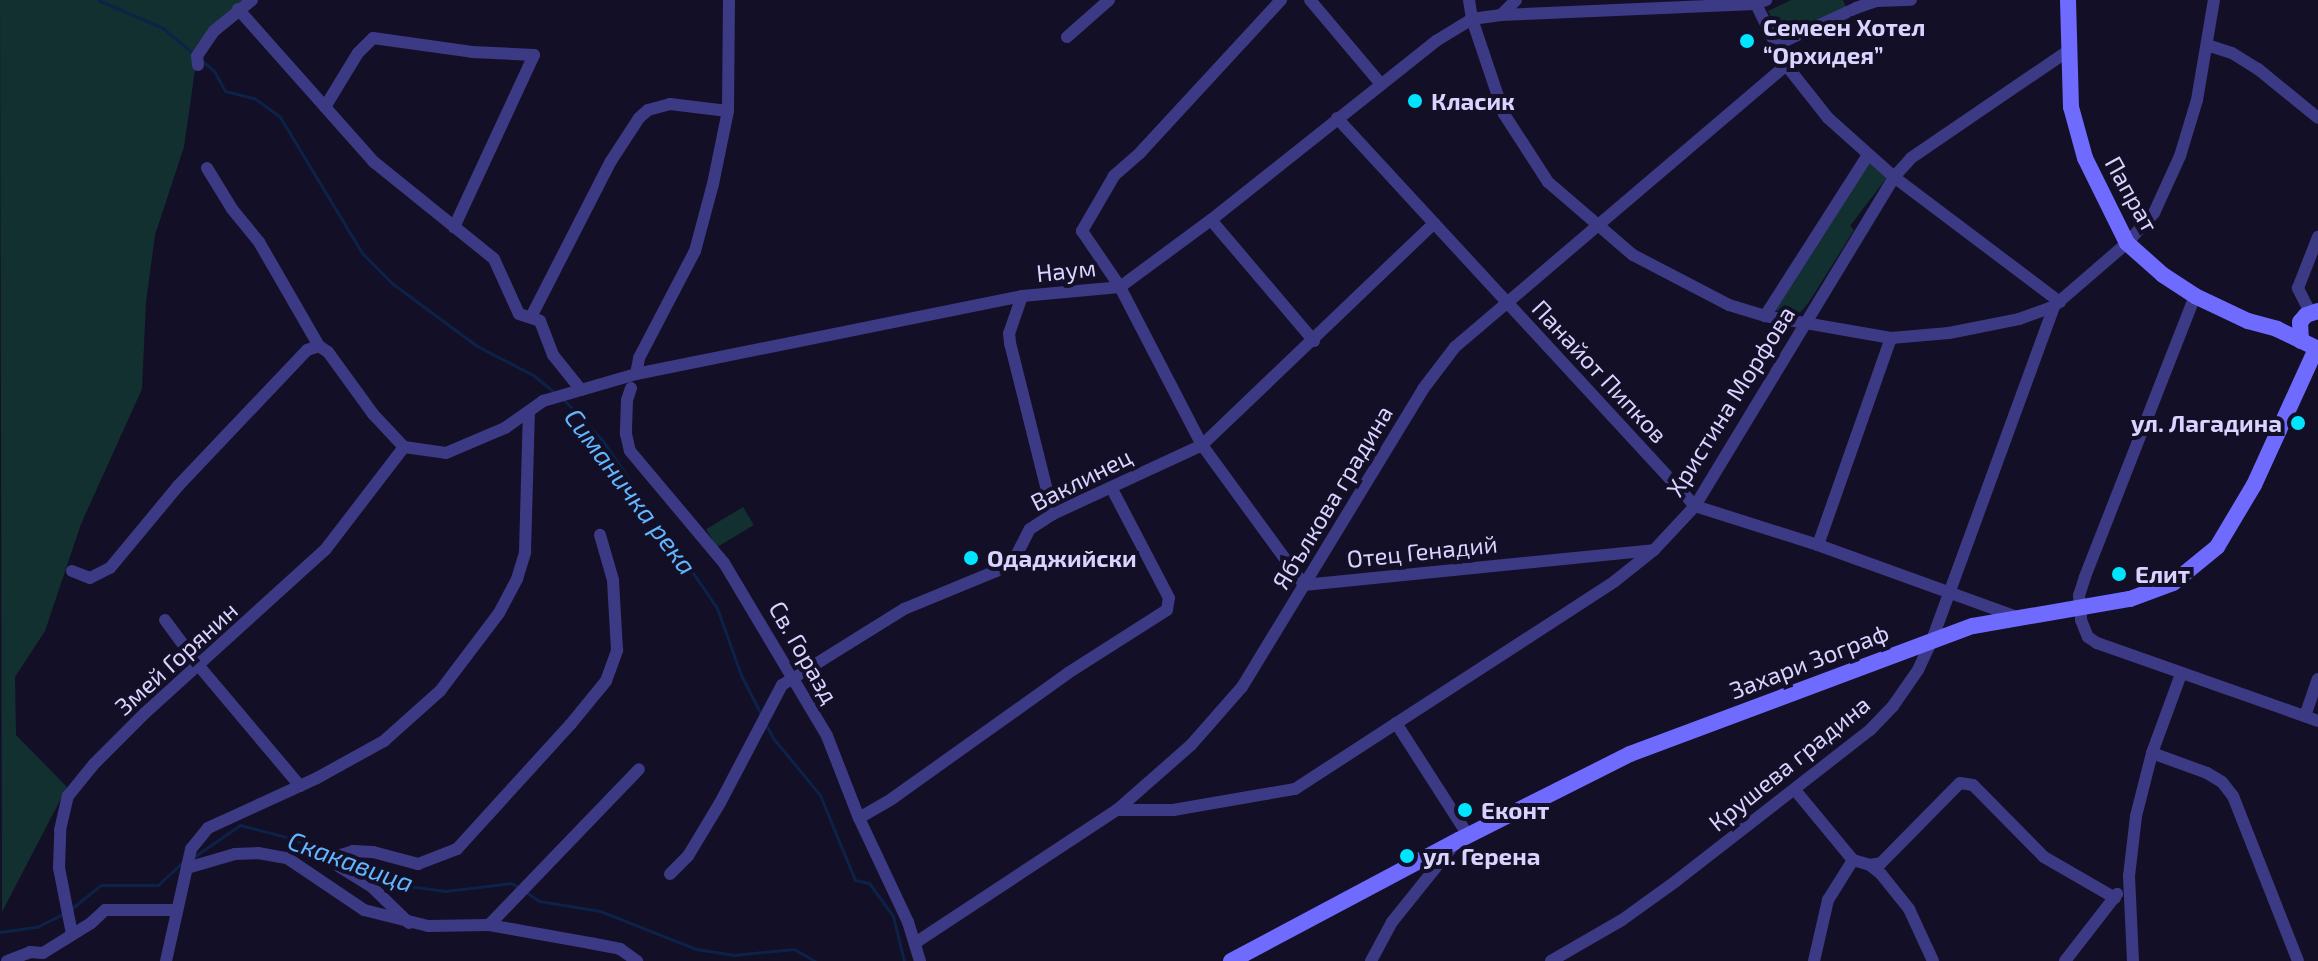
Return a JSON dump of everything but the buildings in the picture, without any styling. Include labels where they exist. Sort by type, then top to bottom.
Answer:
[{"type":"street","points":[[197,60],[214,31],[252,0]]},
{"type":"street","points":[[636,374],[639,358],[695,251],[728,111],[729,0]]},
{"type":"street","points":[[1067,37],[1109,0]]},
{"type":"street","points":[[1281,0],[1140,153],[1114,176],[1085,221],[1084,239],[1120,287],[1202,445],[1304,585]]},
{"type":"street","points":[[1310,0],[1381,84]]},
{"type":"street","points":[[1469,0],[1472,19],[1504,114],[1548,182],[1633,255],[1685,284],[1765,316],[1891,338],[2005,322],[2057,304],[2127,243],[2154,213],[2180,156],[2197,100],[2214,0]]},
{"type":"street","points":[[1501,15],[1516,0]]},
{"type":"street","points":[[1776,45],[1854,4],[1911,0]]},
{"type":"street","name":"Папрат","points":[[2068,0],[2071,107],[2085,158],[2127,243],[2163,275],[2195,296],[2301,341],[2316,357]]},
{"type":"street","points":[[1758,1],[1786,65],[1828,118],[1894,177],[2057,304]]},
{"type":"street","name":"Наум","points":[[529,412],[543,401],[636,374],[1022,296],[1120,287],[1211,220],[1436,41],[1472,19],[1758,1]]},
{"type":"street","points":[[238,9],[374,162],[494,259],[519,314],[540,321],[553,355],[581,390]]},
{"type":"street","points":[[325,107],[358,53],[373,38],[472,52],[534,55],[454,227]]},
{"type":"street","points":[[2207,45],[2232,53],[2258,69],[2318,118]]},
{"type":"street","name":"Христина Морфова","points":[[1117,810],[1173,810],[1295,789],[1615,581],[1654,550],[1695,506],[1894,177],[1911,158],[2068,51]]},
{"type":"street","name":"Ябълкова градина","points":[[915,943],[1117,810],[1191,745],[1242,687],[1423,389],[1455,347],[1505,301],[1786,65]]},
{"type":"street","points":[[531,317],[611,161],[639,118],[659,105],[670,104],[728,111]]},
{"type":"street","name":"Панайот Пипков","points":[[1337,118],[1695,506],[1818,545],[2021,619]]},
{"type":"street","name":"Христина Морфова","points":[[1765,316],[1868,155]]},
{"type":"street","points":[[207,168],[232,209],[259,242],[319,346],[328,352],[373,414],[404,447],[446,453],[471,446],[529,412]]},
{"type":"street","points":[[1211,220],[1314,341]]},
{"type":"street","name":"Ваклинец","points":[[670,874],[688,856],[720,803],[782,685],[904,609],[996,571],[1016,556],[1030,529],[1053,514],[1202,445],[1434,223]]},
{"type":"street","points":[[2301,341],[2309,315],[2298,288],[2318,237]]},
{"type":"street","points":[[1022,296],[1009,333],[1010,343],[1053,514]]},
{"type":"street","points":[[2195,296],[2085,577],[2078,609],[2083,629],[2097,643],[2312,718],[2318,679]]},
{"type":"street","name":"Крушева градина","points":[[1551,961],[1622,920],[1795,790],[1870,730],[1893,706],[1918,670],[1932,640],[2057,304]]},
{"type":"street","points":[[2277,329],[2309,315]]},
{"type":"street","points":[[1818,545],[1891,338]]},
{"type":"street","points":[[72,571],[90,578],[110,568],[178,486],[307,350],[319,346]]},
{"type":"street","name":"Захари Зограф","points":[[1231,961],[1463,837],[1630,754],[1973,626],[2130,599],[2173,583],[2217,547],[2254,485],[2316,357]]},
{"type":"street","name":"Св. Горазд","points":[[631,388],[627,400],[626,434],[630,451],[724,563],[827,736],[920,961]]},
{"type":"street","points":[[166,961],[174,910],[191,849],[208,828],[300,786],[384,741],[440,691],[499,613],[517,579],[525,552],[529,412]]},
{"type":"street","name":"Змей Горянин","points":[[72,934],[59,868],[60,830],[68,796],[104,753],[325,550],[404,447]]},
{"type":"street","points":[[859,818],[893,798],[1068,673],[1167,610],[1169,598],[1111,487]]},
{"type":"street","points":[[409,923],[340,861],[353,851],[373,852],[418,864],[457,849],[606,681],[617,650],[613,580],[600,535]]},
{"type":"street","name":"Отец Генадий","points":[[1304,585],[1654,550]]},
{"type":"street","points":[[165,620],[199,666],[300,786]]},
{"type":"street","points":[[2133,961],[2129,876],[2141,790],[2181,674]]},
{"type":"street","points":[[1371,961],[1392,922],[1463,837],[1396,723]]},
{"type":"street","points":[[2152,753],[2207,773],[2222,782],[2233,796],[2298,961]]},
{"type":"street","points":[[489,925],[639,769]]},
{"type":"street","points":[[1795,790],[1853,860],[1870,865],[1881,863],[1960,783],[1973,785],[2044,857],[2115,898]]},
{"type":"street","points":[[187,868],[235,854],[258,853],[287,858],[364,910],[409,923],[449,927],[489,925],[620,949],[637,961]]},
{"type":"street","points":[[1814,961],[1828,900],[1853,860]]},
{"type":"street","points":[[1870,865],[1909,909],[1933,961]]},
{"type":"street","points":[[2065,961],[2129,876]]},
{"type":"street","points":[[7,961],[30,952],[42,957],[105,910],[174,910]]},
{"type":"green space","points":[[0,0],[252,0],[197,56],[184,147],[155,235],[146,302],[142,389],[81,524],[45,631],[15,677],[16,735],[67,787],[2,912]]},
{"type":"green space","points":[[1791,0],[1843,0],[1847,9],[1782,40],[1768,11]]},
{"type":"green space","points":[[1868,160],[1888,176],[1850,226],[1854,230],[1809,302],[1799,314],[1772,310]]},
{"type":"green space","points":[[743,507],[754,525],[717,547],[706,529]]},
{"type":"waterway","name":"Симаничка река","points":[[98,0],[163,28],[195,55]]},
{"type":"waterway","name":"Симаничка река","points":[[201,60],[214,71],[225,91],[254,98],[280,117],[362,253],[393,284],[477,346],[533,375],[555,393]]},
{"type":"waterway","name":"Симаничка река","points":[[564,400],[603,441],[717,608],[741,675],[762,716]]},
{"type":"waterway","name":"Симаничка река","points":[[765,723],[773,738],[820,795],[855,880],[869,883],[893,916],[904,961]]},
{"type":"waterway","name":"Скакавица","points":[[192,858],[240,825],[290,838],[335,859]]},
{"type":"waterway","name":"Скакавица","points":[[71,909],[101,885],[158,885],[182,863]]},
{"type":"waterway","name":"Скакавица","points":[[346,864],[400,885],[446,891],[511,883],[520,888]]},
{"type":"waterway","name":"Скакавица","points":[[526,892],[539,901],[600,911],[696,949],[733,955],[794,949],[815,961]]},
{"type":"waterway","name":"Скакавица","points":[[0,932],[37,927],[65,913]]},
{"type":"place","name":"Семеен Хотел “Орхидея”","points":[[1747,41]]},
{"type":"place","name":"Класик","points":[[1415,101]]},
{"type":"place","name":"ул. Лагадина","points":[[2298,423]]},
{"type":"place","name":"Одаджийски","points":[[971,558]]},
{"type":"place","name":"Елит","points":[[2119,574]]},
{"type":"place","name":"Еконт","points":[[1465,810]]},
{"type":"place","name":"ул. Герена","points":[[1407,856]]}]
